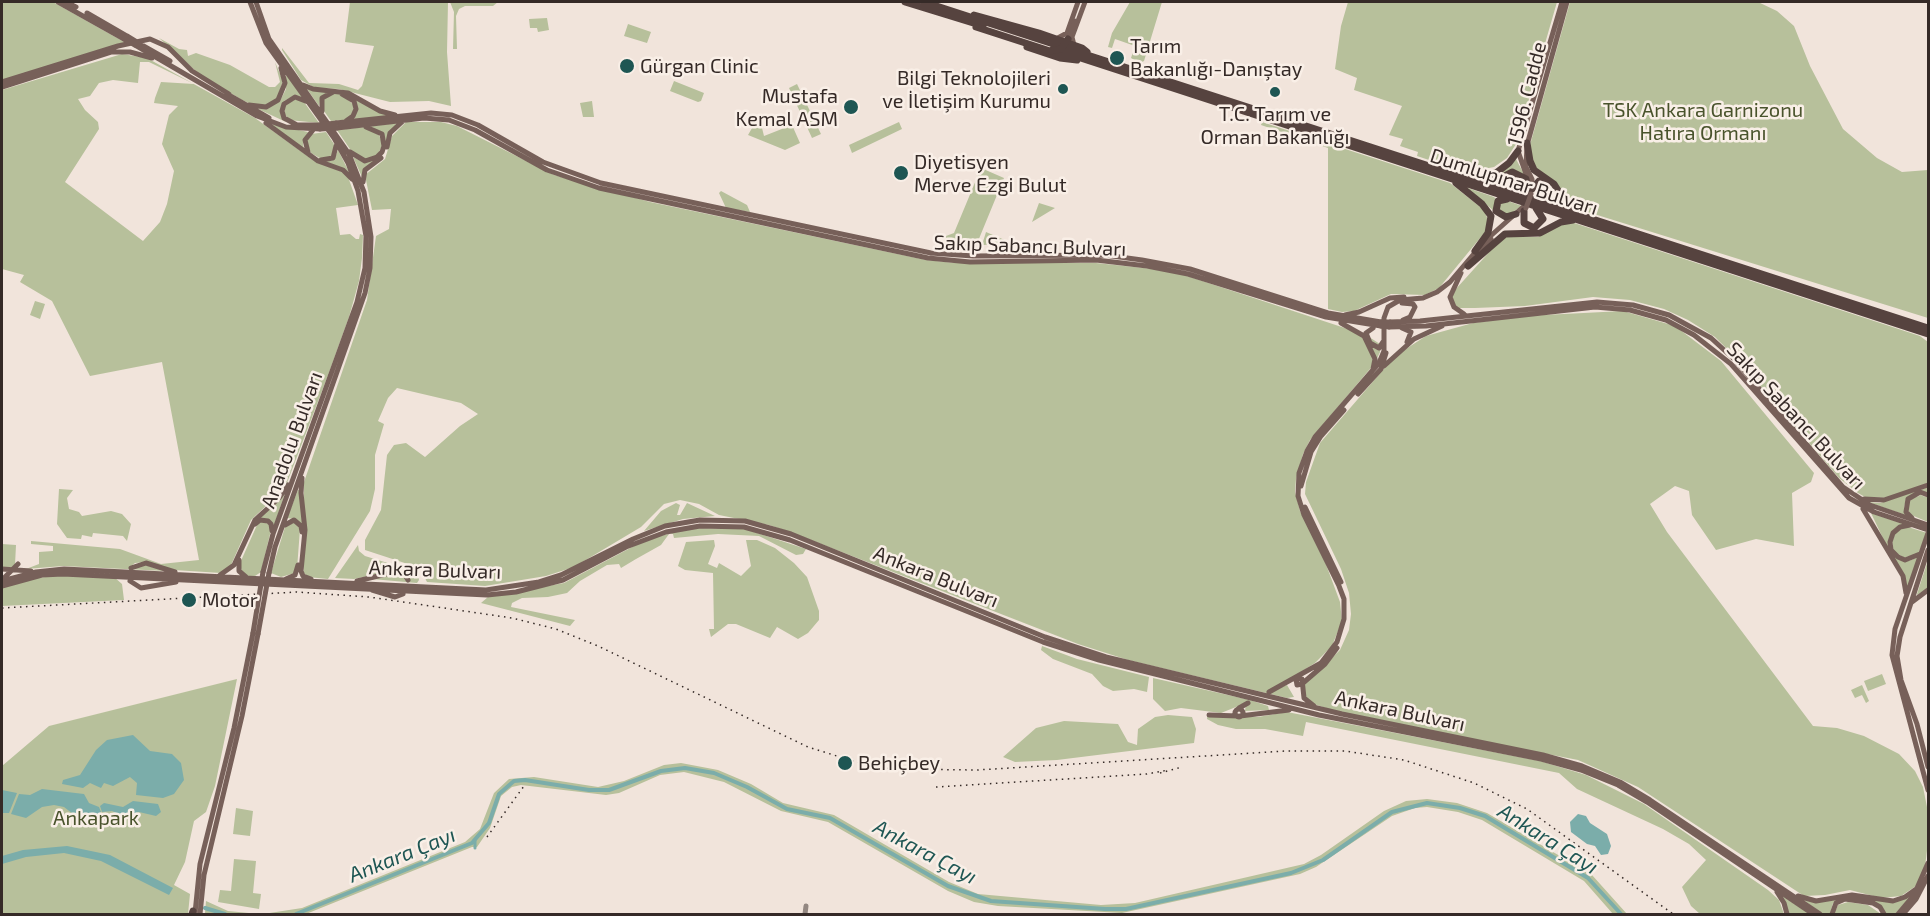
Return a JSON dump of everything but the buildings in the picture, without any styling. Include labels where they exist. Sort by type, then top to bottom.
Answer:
[{"type":"highway","name":"Dumlupınar Bulvarı","points":[[905,2],[951,10],[978,24],[1166,80]]},
{"type":"highway","name":"Dumlupınar Bulvarı","points":[[924,5],[957,22],[1060,58],[1089,61]]},
{"type":"highway","name":"Dumlupınar Bulvarı","points":[[924,5],[1514,199],[1526,208],[1575,219],[1916,327]]},
{"type":"highway","points":[[951,10],[984,16],[1056,39],[1070,38],[1087,52]]},
{"type":"highway","points":[[957,22],[978,24],[1050,51],[1061,49],[1070,38]]},
{"type":"highway","name":"Dumlupınar Bulvarı","points":[[978,24],[1087,52],[1202,92],[1264,109],[1504,191],[1526,208],[1590,218],[1916,327]]},
{"type":"highway","points":[[1527,149],[1534,170],[1554,184],[1571,207],[1590,218]]},
{"type":"highway","points":[[1460,177],[1479,179],[1493,175],[1507,165],[1518,152]]},
{"type":"highway","points":[[1504,191],[1499,185],[1499,179],[1512,172],[1526,179],[1531,192]]},
{"type":"highway","points":[[1449,178],[1482,204],[1491,216],[1488,233],[1475,251]]},
{"type":"highway","points":[[1514,199],[1500,200],[1495,208],[1502,216],[1555,200],[1557,192],[1545,180],[1537,182],[1531,192]]},
{"type":"highway","points":[[1468,266],[1505,234],[1540,233],[1561,222],[1575,219]]},
{"type":"highway","points":[[1916,327],[1929,327]]},
{"type":"highway","points":[[1916,327],[1929,336]]},
{"type":"main road","name":"Sakıp Sabancı Bulvarı","points":[[58,2],[125,37]]},
{"type":"main road","name":"Sakıp Sabancı Bulvarı","points":[[66,2],[257,116],[285,127],[350,126],[441,113],[460,117],[543,162],[601,183],[838,234],[952,255],[1105,255],[1142,260],[1190,269],[1340,316],[1386,325],[1598,302],[1633,304],[1680,320],[1711,339],[1734,359],[1832,476],[1851,493],[1870,505],[1916,524],[1928,533]]},
{"type":"main road","points":[[249,2],[256,13]]},
{"type":"main road","name":"Anadolu Bulvarı","points":[[257,2],[256,13],[266,43],[337,139]]},
{"type":"main road","points":[[1070,38],[1082,2]]},
{"type":"main road","points":[[1070,38],[1082,2]]},
{"type":"main road","name":"1596. Cadde","points":[[1531,192],[1518,152],[1561,2]]},
{"type":"main road","name":"1596. Cadde","points":[[1531,192],[1527,149],[1567,2]]},
{"type":"main road","name":"Anadolu Bulvarı","points":[[256,13],[269,39],[324,116],[337,139],[361,192],[371,237],[367,285],[268,565]]},
{"type":"main road","points":[[1056,39],[1070,38]]},
{"type":"main road","points":[[2,82],[150,39],[168,46],[192,71],[229,94]]},
{"type":"main road","name":"Sakıp Sabancı Bulvarı","points":[[137,44],[273,120],[318,128]]},
{"type":"main road","points":[[2,87],[105,54],[124,51],[153,58],[194,79]]},
{"type":"main road","points":[[243,104],[266,107],[278,100],[285,83],[280,63]]},
{"type":"main road","points":[[298,80],[313,90],[341,91],[357,97],[380,111],[405,118],[390,133],[383,156],[365,170],[361,192]]},
{"type":"main road","points":[[324,116],[322,98],[328,93],[340,93],[352,100],[356,109],[353,116],[343,122]]},
{"type":"main road","points":[[298,125],[285,118],[283,106],[294,97],[308,102]]},
{"type":"main road","points":[[257,116],[318,161],[346,172],[361,192]]},
{"type":"main road","name":"Sakıp Sabancı Bulvarı","points":[[336,125],[343,122],[405,118],[438,119],[459,123],[548,170],[599,188],[897,252],[949,261],[1096,260],[1147,266],[1188,274],[1334,319],[1386,325],[1453,323],[1573,308],[1612,307],[1648,314],[1679,326],[1708,344],[1731,364],[1841,492],[1857,504],[1916,524],[1929,525]]},
{"type":"main road","points":[[337,139],[359,159],[372,160],[382,152],[384,140],[378,130],[350,126]]},
{"type":"main road","points":[[318,128],[306,137],[305,146],[308,152],[323,161],[332,160],[336,155],[337,139]]},
{"type":"main road","points":[[1518,152],[1527,149]]},
{"type":"main road","name":"Anadolu Bulvarı","points":[[197,910],[200,864],[256,633],[266,572],[297,468],[362,284],[366,236],[361,192]]},
{"type":"main road","points":[[1298,682],[1321,663],[1333,649],[1341,635],[1345,609],[1340,586],[1304,515],[1298,496],[1301,466],[1315,437],[1371,372],[1384,353],[1387,312],[1397,303],[1434,296],[1468,266],[1493,236],[1526,208],[1531,192]]},
{"type":"main road","points":[[1389,307],[1384,303],[1365,314],[1367,318],[1386,325],[1407,329],[1411,332],[1409,341],[1398,348],[1388,346],[1386,325],[1384,315],[1389,307],[1397,301],[1426,297],[1441,290],[1492,233],[1526,208]]},
{"type":"main road","points":[[1461,273],[1451,291],[1450,299],[1456,310],[1469,315]]},
{"type":"main road","points":[[1340,316],[1359,312],[1390,298],[1414,299]]},
{"type":"main road","points":[[1386,325],[1410,317],[1415,307],[1413,303],[1397,303]]},
{"type":"main road","points":[[1334,319],[1364,336],[1375,359],[1371,372]]},
{"type":"main road","points":[[1270,694],[1286,684],[1298,682],[1325,664],[1338,647],[1346,628],[1347,598],[1340,578],[1301,496],[1303,474],[1321,436],[1381,369],[1414,339],[1453,323]]},
{"type":"main road","points":[[1381,369],[1387,351],[1386,325]]},
{"type":"main road","points":[[315,435],[301,493],[304,530],[300,567],[303,576],[318,581]]},
{"type":"main road","points":[[131,568],[146,563],[193,576],[221,575],[231,569],[255,520],[283,494],[297,468]]},
{"type":"main road","points":[[1851,493],[1878,501],[1929,485]]},
{"type":"main road","points":[[1916,524],[1906,512],[1906,502],[1915,493],[1929,495]]},
{"type":"main road","points":[[1857,504],[1870,517],[1903,576],[1905,599]]},
{"type":"main road","points":[[253,579],[241,574],[238,563],[255,525],[264,520],[270,522],[272,529],[265,553],[268,565]]},
{"type":"main road","points":[[268,565],[285,524],[291,520],[298,522],[302,528],[298,570],[292,578],[280,580]]},
{"type":"main road","name":"Ankara Bulvarı","points":[[2,586],[42,576],[63,574],[216,582],[348,584],[456,589],[513,586],[561,575],[633,539],[665,526],[699,520],[745,521],[791,534],[1045,637],[1146,668],[1270,694],[1342,714],[1543,755],[1582,766],[1636,791],[1820,915]]},
{"type":"main road","points":[[1916,524],[1895,530],[1890,546],[1894,554],[1901,559],[1912,559],[1921,553]]},
{"type":"main road","name":"Ankara Bulvarı","points":[[2,580],[36,572],[64,569],[318,581],[459,595],[516,592],[563,580],[626,547],[666,532],[700,525],[744,527],[790,540],[1043,642],[1144,673],[1319,715],[1541,759],[1581,771],[1634,794],[1813,915]]},
{"type":"main road","points":[[1928,533],[1895,629],[1892,655],[1929,790]]},
{"type":"main road","points":[[1929,550],[1900,637],[1898,664],[1929,767]]},
{"type":"main road","points":[[2,580],[18,564]]},
{"type":"main road","points":[[2,580],[4,574],[2,570],[36,572]]},
{"type":"main road","points":[[348,584],[395,572],[405,575],[408,580]]},
{"type":"main road","points":[[130,581],[141,588],[178,582],[216,582]]},
{"type":"main road","points":[[348,584],[395,597],[403,594]]},
{"type":"main road","points":[[1910,606],[1929,590]]},
{"type":"main road","points":[[1270,694],[1296,699],[1300,694],[1298,682]]},
{"type":"main road","points":[[1298,682],[1307,702],[1342,714]]},
{"type":"main road","points":[[1239,712],[1273,711],[1272,707],[1256,700]]},
{"type":"main road","points":[[1239,712],[1248,704]]},
{"type":"main road","points":[[1209,715],[1286,710],[1319,715]]},
{"type":"main road","points":[[1898,915],[1918,887],[1929,863]]},
{"type":"main road","points":[[1909,915],[1929,876]]},
{"type":"main road","points":[[1771,887],[1782,899],[1787,915]]},
{"type":"main road","points":[[1788,892],[1816,901],[1852,895],[1888,902],[1905,897],[1918,887]]},
{"type":"main road","points":[[1832,915],[1836,903],[1845,899],[1873,903],[1880,907],[1884,915]]},
{"type":"main road","points":[[1904,915],[1916,899]]},
{"type":"green space","points":[[2,2],[53,2],[126,43],[2,80]]},
{"type":"green space","points":[[350,2],[448,2],[447,52],[451,106],[429,101],[390,102],[339,89],[315,88],[301,80],[282,48],[309,83],[339,84],[358,90],[362,86],[374,46],[345,42]]},
{"type":"green space","points":[[450,2],[498,2],[493,6],[465,6],[459,9],[456,16],[457,49],[453,49],[454,12]]},
{"type":"green space","points":[[1130,2],[1162,2],[1144,61],[1140,63],[1131,58],[1135,46],[1115,39],[1112,48],[1108,47],[1112,33]]},
{"type":"green space","points":[[1348,2],[1557,2],[1516,144],[1507,158],[1494,167],[1468,172],[1439,161],[1438,163],[1417,156],[1418,152],[1400,146],[1403,139],[1389,135],[1402,106],[1354,90],[1357,78],[1335,69],[1341,26]]},
{"type":"green space","name":"TSK Ankara Garnizonu Hatıra Ormanı","points":[[1570,2],[1758,2],[1777,11],[1794,26],[1810,66],[1843,129],[1877,158],[1902,172],[1928,170],[1928,318],[1578,209],[1532,166],[1530,145]]},
{"type":"green space","points":[[547,18],[549,30],[538,32],[537,28],[530,28],[529,19]]},
{"type":"green space","points":[[628,24],[651,32],[647,43],[624,36]]},
{"type":"green space","points":[[159,38],[179,49],[187,50],[188,56],[196,53],[230,65],[269,87],[275,87],[280,82],[275,62],[283,81],[277,99],[266,105],[253,105],[242,100],[198,73]]},
{"type":"green space","points":[[122,54],[147,58],[192,83],[149,62],[140,62],[138,83],[113,80],[99,83],[90,96],[78,99],[85,110],[98,122],[99,129],[65,182],[143,241],[160,222],[167,204],[174,171],[162,144],[169,115],[178,106],[154,103],[161,82],[194,84],[255,118],[313,160],[347,174],[358,205],[336,208],[340,235],[350,234],[359,239],[360,234],[363,235],[359,281],[349,317],[285,488],[251,520],[231,565],[221,573],[174,570],[145,562],[135,563],[130,567],[142,564],[166,571],[63,566],[26,569],[39,564],[39,552],[53,551],[53,546],[31,544],[31,541],[120,549],[161,564],[199,560],[162,362],[90,376],[52,301],[20,282],[24,275],[2,269],[2,90]]},
{"type":"green space","points":[[286,74],[303,98],[293,96],[284,101],[282,116],[286,122],[256,108],[266,109],[280,101],[286,89]]},
{"type":"green space","points":[[674,81],[704,93],[701,101],[698,102],[670,91]]},
{"type":"green space","points":[[797,84],[821,134],[812,138],[789,88]]},
{"type":"green space","points":[[307,89],[336,91],[391,116],[350,121],[356,104],[337,92],[320,100],[319,106]]},
{"type":"green space","points":[[330,93],[341,94],[354,105],[353,114],[344,120],[331,121],[324,111],[323,99]]},
{"type":"green space","points":[[296,99],[304,102],[319,123],[289,120],[284,113],[286,104]]},
{"type":"green space","points":[[592,101],[594,117],[583,117],[580,103]]},
{"type":"green space","points":[[759,116],[764,136],[792,125],[800,143],[785,150],[748,135]]},
{"type":"green space","points":[[406,122],[441,122],[457,126],[554,175],[650,202],[926,260],[955,263],[1096,263],[1172,271],[1366,335],[1380,344],[1380,352],[1375,363],[1310,440],[1303,454],[1296,479],[1295,492],[1300,511],[1321,551],[1340,602],[1342,621],[1332,646],[1315,663],[1269,692],[1287,685],[1294,697],[1287,698],[1128,660],[1078,644],[793,533],[769,525],[719,515],[699,504],[680,500],[664,504],[641,527],[574,567],[546,576],[485,586],[427,582],[420,568],[365,550],[365,540],[381,510],[387,455],[394,445],[406,443],[425,457],[460,426],[478,414],[461,403],[397,388],[388,398],[378,421],[384,424],[375,455],[375,489],[370,511],[328,579],[308,577],[304,573],[303,565],[304,482],[367,300],[376,236],[389,229],[391,209],[372,210],[365,175],[385,159],[392,136]]},
{"type":"green space","points":[[899,122],[902,129],[852,153],[849,145]]},
{"type":"green space","points":[[1262,122],[1450,183],[1484,210],[1488,220],[1485,232],[1439,288],[1425,295],[1391,294],[1354,311],[1342,312],[1328,309],[1328,148],[1261,125]]},
{"type":"green space","points":[[267,123],[308,132],[303,144],[304,149],[323,162],[334,160],[338,150],[350,174],[319,161]]},
{"type":"green space","points":[[397,123],[388,135],[384,153],[362,177],[353,157],[363,162],[383,152],[381,133],[371,126]]},
{"type":"green space","points":[[365,127],[378,133],[383,144],[377,156],[366,160],[354,155],[337,130]]},
{"type":"green space","points":[[326,132],[336,147],[335,154],[323,160],[311,153],[306,141],[311,134]]},
{"type":"green space","points":[[1516,159],[1525,176],[1510,171],[1498,185],[1486,180]]},
{"type":"green space","points":[[981,168],[1004,178],[976,246],[953,248],[954,244],[943,243],[946,236],[954,233]]},
{"type":"green space","points":[[1465,187],[1494,197],[1497,200],[1494,211]]},
{"type":"green space","points":[[721,191],[747,205],[750,212],[726,208],[719,193]]},
{"type":"green space","points":[[1505,200],[1522,206],[1508,215],[1500,212],[1498,204]]},
{"type":"green space","points":[[1039,203],[1055,208],[1032,222]]},
{"type":"green space","points":[[1571,222],[1920,336],[1928,342],[1928,483],[1888,498],[1865,497],[1858,493],[1839,478],[1738,360],[1715,337],[1688,320],[1664,309],[1630,300],[1593,297],[1525,306],[1459,308],[1453,304],[1452,297],[1455,290],[1501,239],[1508,236],[1538,237],[1557,226]]},
{"type":"green space","points":[[986,232],[1014,244],[982,245]]},
{"type":"green space","points":[[35,301],[45,304],[40,319],[30,315]]},
{"type":"green space","points":[[1623,311],[1675,326],[1721,361],[1814,473],[1811,482],[1792,493],[1794,546],[1756,539],[1716,550],[1692,515],[1689,491],[1675,486],[1650,504],[1667,532],[1813,726],[1837,728],[1864,736],[1899,754],[1915,771],[1923,787],[1928,812],[1928,842],[1925,867],[1916,886],[1901,896],[1881,898],[1850,890],[1804,896],[1638,787],[1578,760],[1344,714],[1311,703],[1304,694],[1305,684],[1340,650],[1349,630],[1351,614],[1349,593],[1341,569],[1305,494],[1306,482],[1320,443],[1395,356],[1426,336],[1473,323],[1524,316]]},
{"type":"green space","points":[[1928,487],[1928,494],[1906,499],[1904,508],[1908,516],[1868,502],[1880,503]]},
{"type":"green space","points":[[59,489],[73,490],[67,498],[69,509],[79,512],[82,516],[111,511],[122,514],[131,524],[127,541],[123,536],[93,533],[92,537],[82,535],[81,539],[67,538],[57,524]]},
{"type":"green space","points":[[286,490],[274,526],[256,519]]},
{"type":"green space","points":[[298,490],[303,525],[294,519],[287,518]]},
{"type":"green space","points":[[1917,495],[1928,497],[1928,522],[1909,514],[1907,503]]},
{"type":"green space","points":[[676,503],[680,505],[677,515],[680,515],[687,503],[715,516],[683,519],[644,531],[661,511]]},
{"type":"green space","points":[[1871,513],[1904,524],[1897,527],[1890,549],[1909,561],[1918,557],[1907,589]]},
{"type":"green space","points":[[262,521],[268,523],[271,530],[261,572],[255,576],[248,576],[242,573],[240,563],[257,525]]},
{"type":"green space","points":[[295,522],[300,529],[297,569],[295,573],[281,577],[271,573],[285,527]]},
{"type":"green space","points":[[1908,527],[1927,533],[1918,554],[1902,558],[1893,550],[1892,538],[1900,528]]},
{"type":"green space","points":[[693,528],[745,529],[806,549],[803,554],[796,555],[759,536],[718,534],[674,538],[673,534],[669,534],[661,545],[621,568],[619,564],[607,565],[580,581],[567,593],[548,597],[522,598],[512,603],[511,607],[575,620],[570,626],[481,603],[488,597],[564,583],[636,545],[656,537]]},
{"type":"green space","points":[[714,540],[715,546],[708,564],[717,568],[719,563],[741,576],[751,566],[746,540],[757,540],[775,548],[794,563],[807,577],[819,611],[819,620],[808,633],[798,639],[777,627],[770,638],[736,624],[728,624],[711,637],[709,629],[714,629],[713,573],[685,570],[678,566],[686,542]]},
{"type":"green space","points":[[2,544],[16,545],[15,565],[10,568],[2,567]]},
{"type":"green space","points":[[358,545],[359,551],[365,556],[417,572],[419,580],[417,583],[372,579],[394,573],[407,576],[396,570],[354,579],[335,578]]},
{"type":"green space","points":[[1928,560],[1928,588],[1917,595],[1917,594]]},
{"type":"green space","points":[[65,575],[114,577],[122,584],[124,600],[2,606],[2,588],[36,578]]},
{"type":"green space","points":[[1042,646],[1077,659],[1149,677],[1147,692],[1134,689],[1113,691],[1103,686],[1092,674],[1053,659],[1041,650]]},
{"type":"green space","points":[[1882,674],[1886,684],[1868,691],[1864,681]]},
{"type":"green space","points":[[1153,678],[1250,700],[1268,706],[1269,710],[1245,711],[1246,703],[1221,713],[1181,708],[1165,711],[1153,699]]},
{"type":"green space","name":"Ankapark","points":[[237,679],[215,786],[206,812],[194,821],[185,862],[174,885],[190,894],[188,914],[2,914],[2,766],[49,726]]},
{"type":"green space","points":[[1862,685],[1869,701],[1866,703],[1862,695],[1855,698],[1851,690]]},
{"type":"green space","points":[[1287,712],[1540,761],[1586,775],[1644,804],[1768,890],[1779,900],[1784,914],[1700,914],[1691,906],[1682,887],[1706,860],[1689,844],[1663,829],[1577,789],[1559,773],[1306,722],[1303,736],[1265,729],[1236,729],[1218,725],[1207,719],[1207,716],[1258,717]]},
{"type":"green space","points":[[1168,715],[1192,717],[1196,729],[1194,743],[1057,760],[1015,762],[1003,757],[1036,728],[1064,721],[1118,724],[1128,742],[1137,745],[1138,729],[1155,717]]},
{"type":"green space","points":[[681,763],[718,770],[751,784],[783,803],[834,815],[949,882],[978,894],[1101,905],[1135,903],[1304,864],[1321,855],[1384,811],[1406,801],[1427,799],[1457,803],[1487,813],[1592,875],[1627,914],[1613,914],[1584,881],[1482,820],[1458,812],[1427,807],[1415,808],[1392,816],[1316,867],[1300,874],[1122,913],[998,906],[974,902],[948,891],[828,822],[781,811],[724,782],[684,772],[660,775],[619,793],[606,795],[521,785],[512,787],[501,796],[490,828],[477,847],[472,847],[306,914],[263,914],[302,908],[465,842],[480,829],[494,793],[509,779],[534,777],[598,787],[624,781],[664,765]]},
{"type":"green space","points":[[236,808],[253,811],[250,836],[233,834]]},
{"type":"green space","points":[[234,859],[256,861],[253,893],[261,894],[259,909],[218,902],[220,890],[231,891]]},
{"type":"green space","points":[[1913,894],[1895,914],[1885,914],[1881,907],[1864,899],[1846,897],[1833,903],[1830,914],[1823,914],[1802,899],[1815,900],[1852,895],[1892,903]]},
{"type":"green space","points":[[1781,895],[1808,913],[1787,914]]},
{"type":"green space","points":[[206,901],[228,911],[259,914],[205,913]]},
{"type":"green space","points":[[1848,902],[1868,905],[1881,914],[1834,914],[1838,905]]},
{"type":"water","points":[[133,735],[150,751],[172,754],[181,763],[184,780],[174,794],[163,798],[136,795],[137,783],[130,777],[113,786],[104,783],[101,788],[90,783],[83,788],[62,784],[63,780],[80,775],[96,750],[107,740]]},
{"type":"water","points":[[42,789],[84,794],[89,803],[99,807],[101,812],[88,820],[81,820],[64,807],[54,805],[42,807],[26,818],[11,814],[19,794],[30,795]]},
{"type":"water","points":[[2,790],[17,793],[9,813],[2,813]]},
{"type":"water","points":[[133,801],[158,804],[161,812],[156,816],[139,812],[123,816],[112,811],[102,812],[100,806],[104,803],[123,807]]},
{"type":"water","points":[[1578,814],[1586,816],[1590,823],[1607,834],[1611,846],[1608,854],[1601,855],[1595,846],[1587,844],[1571,832],[1570,822]]},
{"type":"water","points":[[67,846],[110,855],[173,888],[169,895],[101,861],[64,853],[26,857],[2,864],[2,856],[23,850]]},
{"type":"waterway","name":"Ankara Çayı","points":[[296,914],[472,843],[489,823],[499,794],[514,781],[525,780],[589,790],[609,790],[661,771],[685,768],[714,773],[747,787],[787,809],[830,818],[948,886],[991,901],[1126,909],[1291,873],[1323,860],[1392,812],[1427,803],[1460,808],[1485,816],[1588,878],[1621,914]]},
{"type":"waterway","name":"Ankara Çayı","points":[[475,841],[475,848]]},
{"type":"waterway","name":"Ankara Çayı","points":[[205,908],[225,914]]},
{"type":"taxiway","points":[[805,914],[806,906]]},
{"type":"railway","points":[[2,608],[297,592],[369,597],[512,618],[556,629],[598,646],[808,747],[856,762],[891,769],[977,770],[1286,751],[1345,751],[1404,760],[1474,783],[1527,809],[1673,914]]},
{"type":"railway","points":[[1160,773],[1182,767]]},
{"type":"railway","points":[[936,787],[1147,774],[1168,770]]},
{"type":"railway","points":[[487,837],[524,786]]},
{"type":"place","name":"Tarım Bakanlığı-Danıştay","points":[[1117,58]]},
{"type":"place","name":"Gürgan Clinic","points":[[627,66]]},
{"type":"place","name":"Bilgi Teknolojileri ve İletişim Kurumu","points":[[1063,89]]},
{"type":"place","name":"T.C. Tarım ve Orman Bakanlığı","points":[[1275,92]]},
{"type":"place","name":"Mustafa Kemal ASM","points":[[851,107]]},
{"type":"place","name":"Diyetisyen Merve Ezgi Bulut","points":[[901,173]]},
{"type":"place","name":"Motor","points":[[189,600]]},
{"type":"place","name":"Behiçbey","points":[[845,763]]}]
